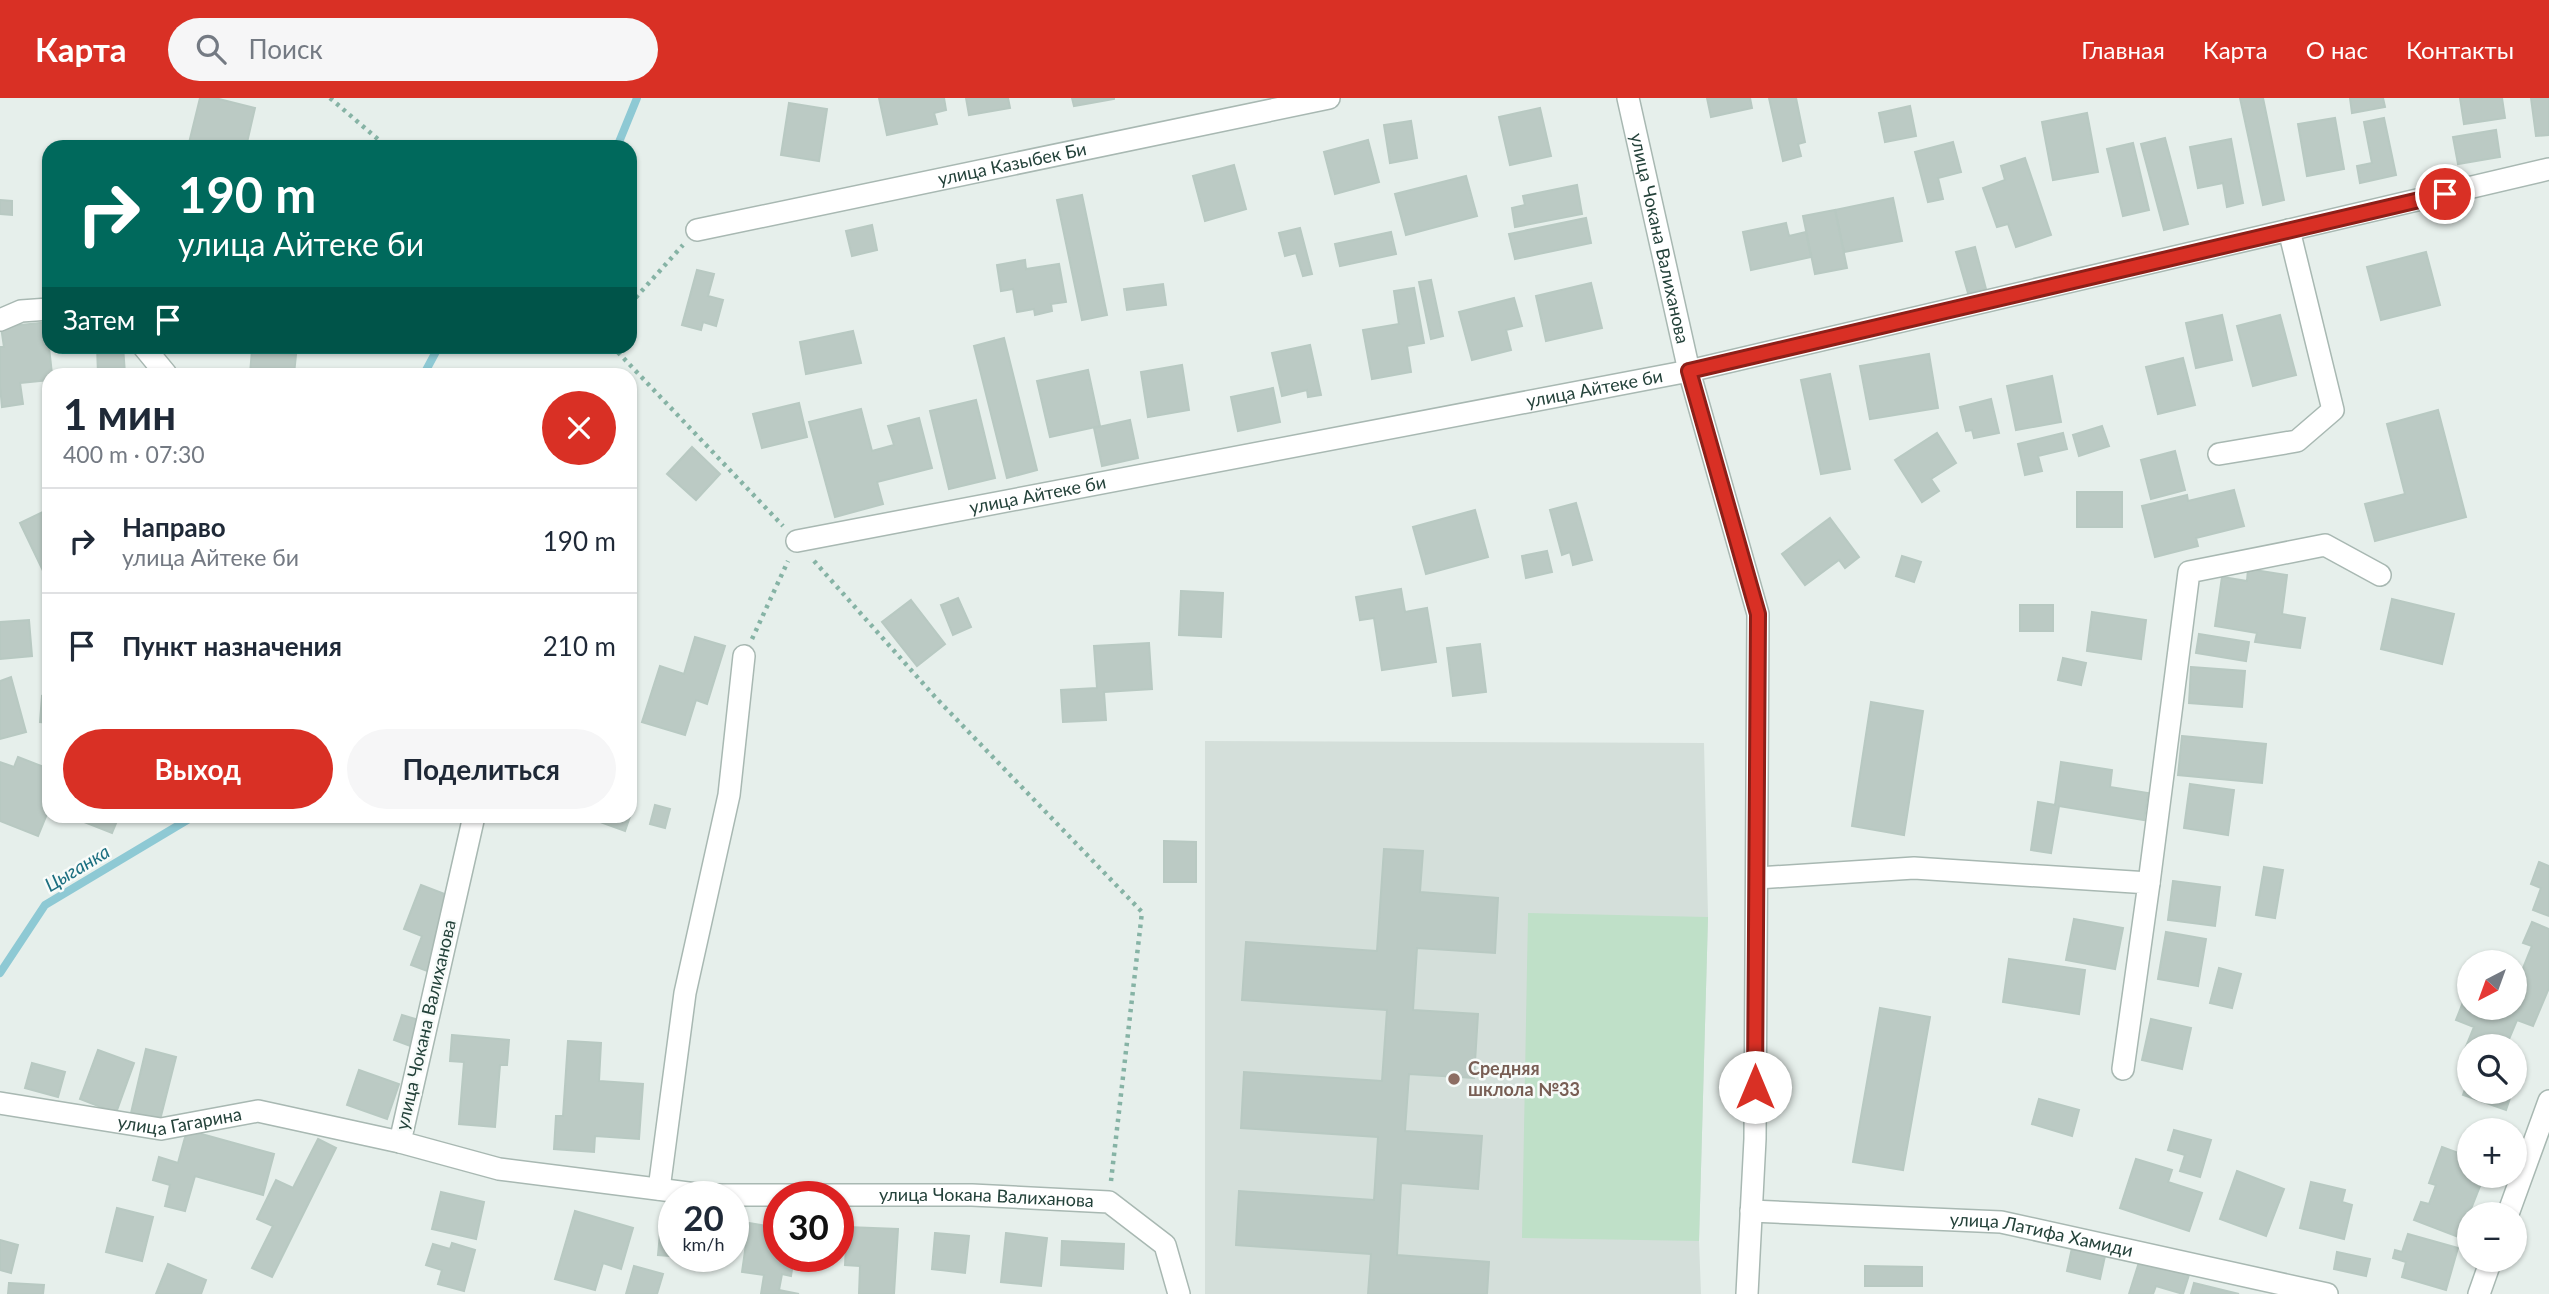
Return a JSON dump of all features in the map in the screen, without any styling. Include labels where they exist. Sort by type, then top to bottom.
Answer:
[{"type":"street","name":"улица Казыбек Би","points":[[696,230],[1329,98]]},
{"type":"street","name":"улица Чокана Валиханова","points":[[1628,98],[1689,371],[1758,614],[1755,1139],[1747,1294]]},
{"type":"street","name":"улица Айтеке би","points":[[797,541],[1689,371],[2549,169]]},
{"type":"street","points":[[2219,454],[2297,441],[2333,410],[2289,230]]},
{"type":"street","points":[[0,320],[21,311],[42,310]]},
{"type":"street","points":[[150,354],[161,368]]},
{"type":"street","points":[[2123,1069],[2189,572],[2325,545],[2380,575]]},
{"type":"street","points":[[660,1181],[685,993],[729,795],[744,656]]},
{"type":"street","name":"улица Чокана Валиханова","points":[[472,823],[400,1142],[499,1169],[658,1189]]},
{"type":"street","points":[[1757,878],[1914,868],[2149,883]]},
{"type":"street","points":[[2512,1202],[2549,1101]]},
{"type":"street","name":"улица Гагарина","points":[[0,1103],[161,1129],[258,1111],[400,1142]]},
{"type":"street","name":"улица Чокана Валиханова","points":[[749,1195],[972,1195],[1109,1202],[1165,1245],[1179,1294]]},
{"type":"street","name":"улица Латифа Хамиди","points":[[1751,1212],[2001,1222],[2327,1294]]},
{"type":"street","points":[[2479,1294],[2487,1272]]},
{"type":"path","points":[[330,98],[379,140]]},
{"type":"path","points":[[637,296],[696,230]]},
{"type":"path","points":[[620,354],[633,368]]},
{"type":"path","points":[[637,372],[797,541],[936,698],[1142,912],[1109,1202]]},
{"type":"path","points":[[744,656],[797,541]]},
{"type":"shaded area","name":"Средняя шклола №33","points":[[1205,741],[1704,743],[1708,917],[1699,1241],[1701,1294],[1205,1294]]},
{"type":"green space","points":[[1528,913],[1708,917],[1699,1241],[1522,1238]]},
{"type":"building","points":[[200,98],[215,98],[255,108],[248,140],[190,140]]},
{"type":"building","points":[[879,98],[944,98],[946,110],[934,113],[937,124],[887,135]]},
{"type":"building","points":[[966,98],[1008,98],[1010,108],[969,115]]},
{"type":"building","points":[[1072,98],[1114,98],[1114,99],[1074,106]]},
{"type":"building","points":[[1707,98],[1750,98],[1752,108],[1711,117]]},
{"type":"building","points":[[1769,98],[1796,98],[1805,142],[1798,144],[1801,156],[1783,161]]},
{"type":"building","points":[[2240,98],[2263,98],[2284,200],[2263,205]]},
{"type":"building","points":[[2350,98],[2383,98],[2385,107],[2352,113]]},
{"type":"building","points":[[2460,98],[2502,98],[2505,118],[2464,124]]},
{"type":"building","points":[[2531,98],[2549,98],[2549,135],[2536,136]]},
{"type":"building","points":[[789,103],[827,109],[819,161],[781,155]]},
{"type":"building","points":[[1910,106],[1916,136],[1885,142],[1879,113]]},
{"type":"building","points":[[1540,108],[1551,156],[1510,165],[1499,117]]},
{"type":"building","points":[[2087,113],[2098,172],[2053,180],[2042,122]]},
{"type":"building","points":[[2335,118],[2344,169],[2307,176],[2298,124]]},
{"type":"building","points":[[2384,118],[2396,175],[2360,183],[2357,166],[2372,163],[2364,122]]},
{"type":"building","points":[[1411,121],[1417,158],[1390,163],[1384,125]]},
{"type":"building","points":[[2496,130],[2500,157],[2458,164],[2453,137]]},
{"type":"building","points":[[2165,138],[2188,224],[2164,230],[2141,144]]},
{"type":"building","points":[[2231,139],[2243,203],[2227,207],[2223,183],[2198,188],[2190,147]]},
{"type":"building","points":[[1368,140],[1379,182],[1335,194],[1324,152]]},
{"type":"building","points":[[1953,142],[1961,172],[1938,178],[1943,199],[1928,202],[1915,152]]},
{"type":"building","points":[[2133,143],[2149,210],[2123,216],[2107,149]]},
{"type":"building","points":[[2025,158],[2051,235],[2016,247],[2008,224],[1997,227],[1983,188],[2005,180],[2001,166]]},
{"type":"building","points":[[1234,165],[1246,209],[1205,221],[1193,176]]},
{"type":"building","points":[[1466,176],[1477,216],[1406,235],[1395,194]]},
{"type":"building","points":[[1577,185],[1582,214],[1515,227],[1512,208],[1525,205],[1523,196]]},
{"type":"building","points":[[1082,195],[1107,315],[1082,320],[1057,200]]},
{"type":"building","points":[[1893,198],[1902,241],[1844,252],[1835,210]]},
{"type":"building","points":[[0,200],[12,201],[12,215],[0,214]]},
{"type":"building","points":[[1835,210],[1847,268],[1815,274],[1803,216]]},
{"type":"building","points":[[1586,218],[1591,243],[1515,259],[1509,234]]},
{"type":"building","points":[[1786,223],[1789,236],[1806,232],[1811,257],[1751,270],[1743,232]]},
{"type":"building","points":[[872,225],[877,250],[852,256],[846,231]]},
{"type":"building","points":[[1300,228],[1312,274],[1303,276],[1296,253],[1285,256],[1279,233]]},
{"type":"building","points":[[1391,232],[1396,254],[1340,266],[1335,244]]},
{"type":"building","points":[[1975,247],[1986,289],[1968,293],[1956,252]]},
{"type":"building","points":[[2426,252],[2440,305],[2381,320],[2367,267]]},
{"type":"building","points":[[1025,260],[1026,269],[1059,264],[1066,302],[1051,304],[1052,311],[1035,315],[1034,309],[1017,312],[1013,289],[1001,291],[997,265]]},
{"type":"building","points":[[697,270],[714,274],[708,296],[723,300],[716,326],[703,322],[701,330],[682,325]]},
{"type":"building","points":[[1431,280],[1443,336],[1431,339],[1419,282]]},
{"type":"building","points":[[1591,283],[1602,328],[1546,341],[1536,296]]},
{"type":"building","points":[[1163,284],[1166,305],[1127,310],[1124,289]]},
{"type":"building","points":[[1414,288],[1424,343],[1407,346],[1411,372],[1372,379],[1363,330],[1399,324],[1394,291]]},
{"type":"building","points":[[1514,298],[1522,326],[1506,330],[1511,350],[1472,360],[1459,312]]},
{"type":"building","points":[[2222,315],[2232,360],[2196,368],[2186,323]]},
{"type":"building","points":[[2280,315],[2296,375],[2253,386],[2237,326]]},
{"type":"building","points":[[42,323],[42,354],[50,354],[51,368],[42,368],[42,381],[20,383],[23,404],[2,407],[0,347],[4,347],[1,327]]},
{"type":"building","points":[[853,331],[861,363],[806,374],[800,342]]},
{"type":"building","points":[[1004,338],[1037,470],[1007,478],[974,346]]},
{"type":"building","points":[[1310,345],[1321,395],[1308,397],[1307,390],[1282,396],[1272,353]]},
{"type":"building","points":[[97,354],[124,354],[125,368],[98,368]]},
{"type":"building","points":[[252,354],[296,355],[295,368],[250,368]]},
{"type":"building","points":[[1929,354],[1938,408],[1870,419],[1860,366]]},
{"type":"building","points":[[2183,358],[2195,405],[2158,414],[2146,367]]},
{"type":"building","points":[[1182,365],[1189,410],[1148,417],[1141,372]]},
{"type":"building","points":[[1088,370],[1100,426],[1050,437],[1037,381]]},
{"type":"building","points":[[1830,374],[1850,469],[1821,474],[1801,380]]},
{"type":"building","points":[[2052,376],[2061,422],[2016,430],[2007,386]]},
{"type":"building","points":[[1273,388],[1280,422],[1238,431],[1231,397]]},
{"type":"building","points":[[1991,399],[1999,433],[1974,438],[1972,430],[1966,431],[1960,407]]},
{"type":"building","points":[[976,400],[995,478],[949,489],[930,411]]},
{"type":"building","points":[[799,403],[807,437],[762,448],[753,414]]},
{"type":"building","points":[[861,409],[872,451],[894,445],[888,426],[919,418],[932,468],[877,482],[883,504],[835,517],[809,422]]},
{"type":"building","points":[[2438,410],[2466,517],[2375,541],[2365,504],[2405,494],[2387,424]]},
{"type":"building","points":[[1130,420],[1138,458],[1102,466],[1094,428]]},
{"type":"building","points":[[2102,426],[2109,446],[2079,456],[2073,435]]},
{"type":"building","points":[[1937,433],[1956,463],[1931,479],[1939,491],[1922,502],[1895,460]]},
{"type":"building","points":[[2063,433],[2067,449],[2038,456],[2042,471],[2025,475],[2018,444]]},
{"type":"building","points":[[692,447],[720,474],[696,500],[667,474]]},
{"type":"building","points":[[2175,451],[2185,490],[2151,499],[2141,460]]},
{"type":"building","points":[[2234,490],[2244,526],[2196,538],[2198,546],[2155,557],[2142,506],[2187,495],[2188,501]]},
{"type":"building","points":[[2077,492],[2122,492],[2122,527],[2077,527]]},
{"type":"building","points":[[1576,503],[1592,560],[1573,565],[1570,552],[1562,555],[1550,510]]},
{"type":"building","points":[[1475,510],[1488,557],[1426,574],[1413,527]]},
{"type":"building","points":[[42,512],[42,569],[20,523]]},
{"type":"building","points":[[1830,518],[1859,557],[1845,568],[1839,560],[1805,585],[1782,554]]},
{"type":"building","points":[[1547,551],[1552,572],[1526,578],[1522,556]]},
{"type":"building","points":[[1902,556],[1921,562],[1914,582],[1896,576]]},
{"type":"building","points":[[2248,569],[2287,575],[2282,614],[2305,618],[2300,648],[2255,642],[2257,633],[2215,626],[2222,577],[2247,581]]},
{"type":"building","points":[[1401,589],[1405,612],[1427,608],[1436,662],[1382,670],[1374,618],[1360,620],[1356,597]]},
{"type":"building","points":[[1181,591],[1223,593],[1221,637],[1179,635]]},
{"type":"building","points":[[958,598],[971,627],[953,635],[941,605]]},
{"type":"building","points":[[2392,599],[2454,614],[2442,664],[2381,649]]},
{"type":"building","points":[[911,600],[945,644],[917,666],[882,622]]},
{"type":"building","points":[[2020,605],[2053,605],[2053,631],[2020,631]]},
{"type":"building","points":[[2092,612],[2146,620],[2141,659],[2087,651]]},
{"type":"building","points":[[29,620],[32,656],[0,659],[0,622]]},
{"type":"building","points":[[2199,634],[2249,642],[2246,661],[2196,653]]},
{"type":"building","points":[[695,637],[725,646],[707,704],[696,700],[685,735],[642,722],[660,666],[684,674]]},
{"type":"building","points":[[1149,643],[1152,689],[1104,692],[1106,720],[1063,722],[1061,690],[1097,688],[1094,646]]},
{"type":"building","points":[[1480,644],[1486,692],[1453,696],[1447,648]]},
{"type":"building","points":[[2063,658],[2086,663],[2081,685],[2058,680]]},
{"type":"building","points":[[2191,667],[2245,671],[2242,707],[2189,703]]},
{"type":"building","points":[[11,677],[26,732],[0,739],[0,681]]},
{"type":"building","points":[[1871,702],[1923,711],[1904,835],[1852,826]]},
{"type":"building","points":[[2182,736],[2266,744],[2262,783],[2178,775]]},
{"type":"building","points":[[18,757],[42,766],[43,823],[38,836],[0,821],[0,762],[14,767]]},
{"type":"building","points":[[2061,762],[2112,770],[2110,787],[2148,793],[2144,820],[2059,806],[2051,853],[2031,850],[2038,802],[2055,805]]},
{"type":"building","points":[[2190,784],[2234,790],[2228,835],[2184,828]]},
{"type":"building","points":[[655,805],[670,809],[665,828],[650,824]]},
{"type":"building","points":[[87,823],[116,823],[112,833]]},
{"type":"building","points":[[603,823],[628,823],[625,831]]},
{"type":"building","points":[[1164,841],[1196,842],[1196,882],[1164,882]]},
{"type":"building","points":[[1384,849],[1423,851],[1420,892],[1498,898],[1495,953],[1417,948],[1413,1010],[1478,1014],[1474,1078],[1409,1074],[1405,1131],[1482,1136],[1478,1189],[1401,1183],[1397,1255],[1489,1262],[1487,1294],[1368,1294],[1371,1254],[1236,1245],[1239,1191],[1374,1200],[1378,1137],[1241,1128],[1244,1072],[1382,1081],[1387,1010],[1242,1000],[1246,942],[1377,951]]},
{"type":"building","points":[[2539,862],[2549,866],[2549,916],[2533,910],[2541,888],[2531,884]]},
{"type":"building","points":[[2264,867],[2283,870],[2275,918],[2256,915]]},
{"type":"building","points":[[2173,881],[2220,887],[2215,926],[2168,920]]},
{"type":"building","points":[[421,885],[450,896],[435,937],[442,940],[430,972],[411,965],[422,936],[404,929]]},
{"type":"building","points":[[2074,919],[2123,928],[2115,969],[2066,960]]},
{"type":"building","points":[[2532,922],[2549,929],[2549,988],[2533,1026],[2517,1020],[2527,1020],[2527,958],[2532,946],[2523,943]]},
{"type":"building","points":[[2166,932],[2206,939],[2198,986],[2158,979]]},
{"type":"building","points":[[2009,959],[2085,970],[2079,1014],[2003,1002]]},
{"type":"building","points":[[2219,968],[2241,974],[2232,1008],[2210,1003]]},
{"type":"building","points":[[1880,1008],[1930,1017],[1903,1170],[1853,1162]]},
{"type":"building","points":[[402,1015],[422,1021],[413,1047],[394,1040]]},
{"type":"building","points":[[2457,1017],[2457,1020],[2517,1020],[2511,1034],[2471,1034],[2474,1027],[2456,1020]]},
{"type":"building","points":[[2151,1019],[2191,1028],[2182,1069],[2142,1060]]},
{"type":"building","points":[[452,1035],[509,1040],[507,1065],[500,1065],[495,1127],[459,1124],[464,1062],[450,1061]]},
{"type":"building","points":[[568,1041],[601,1043],[599,1081],[643,1084],[639,1139],[595,1136],[594,1152],[554,1149],[556,1116],[563,1116]]},
{"type":"building","points":[[146,1049],[176,1057],[160,1120],[131,1113]]},
{"type":"building","points":[[98,1050],[134,1063],[116,1113],[80,1099]]},
{"type":"building","points":[[32,1063],[65,1072],[58,1097],[25,1088]]},
{"type":"building","points":[[359,1070],[399,1084],[387,1119],[347,1105]]},
{"type":"building","points":[[2039,1099],[2079,1110],[2072,1136],[2032,1124]]},
{"type":"building","points":[[2489,1104],[2508,1104],[2506,1110]]},
{"type":"building","points":[[187,1130],[274,1154],[263,1195],[195,1176],[185,1211],[165,1206],[170,1185],[153,1180],[159,1157],[178,1163]]},
{"type":"building","points":[[2174,1130],[2211,1140],[2200,1177],[2180,1171],[2185,1155],[2168,1150]]},
{"type":"building","points":[[318,1139],[336,1148],[272,1277],[252,1268],[273,1226],[257,1219],[276,1180],[293,1188]]},
{"type":"building","points":[[2442,1147],[2457,1153],[2457,1188],[2479,1188],[2474,1202],[2457,1202],[2457,1236],[2414,1220],[2421,1202],[2429,1204],[2436,1185],[2429,1183]]},
{"type":"building","points":[[2136,1159],[2172,1170],[2168,1182],[2202,1193],[2189,1231],[2120,1208]]},
{"type":"building","points":[[2237,1171],[2284,1189],[2266,1236],[2220,1219]]},
{"type":"building","points":[[2311,1182],[2345,1190],[2342,1202],[2352,1205],[2344,1239],[2300,1228]]},
{"type":"building","points":[[441,1192],[484,1202],[476,1239],[432,1229]]},
{"type":"building","points":[[117,1208],[153,1217],[142,1261],[106,1252]]},
{"type":"building","points":[[575,1211],[633,1228],[621,1269],[603,1263],[595,1290],[555,1279]]},
{"type":"building","points":[[749,1223],[763,1225],[763,1272],[792,1272],[791,1276],[782,1274],[779,1290],[799,1294],[761,1294],[764,1275],[742,1272],[749,1272]]},
{"type":"building","points":[[854,1227],[898,1229],[894,1294],[859,1294],[860,1266],[854,1266]]},
{"type":"building","points":[[935,1233],[969,1236],[965,1273],[932,1269]]},
{"type":"building","points":[[1006,1233],[1047,1238],[1041,1286],[1001,1282]]},
{"type":"building","points":[[2408,1234],[2457,1248],[2446,1290],[2402,1277],[2406,1262],[2393,1258],[2395,1250],[2402,1252]]},
{"type":"building","points":[[0,1240],[18,1245],[11,1273],[0,1270]]},
{"type":"building","points":[[1062,1241],[1124,1244],[1123,1269],[1061,1265]]},
{"type":"building","points":[[452,1243],[475,1250],[464,1291],[438,1284],[442,1270],[426,1265],[433,1244],[450,1249]]},
{"type":"building","points":[[2072,1248],[2105,1256],[2100,1279],[2067,1271]]},
{"type":"building","points":[[2337,1252],[2370,1259],[2366,1276],[2334,1269]]},
{"type":"building","points":[[2140,1259],[2189,1275],[2183,1294],[2156,1286],[2153,1294],[2129,1294]]},
{"type":"building","points":[[168,1264],[206,1280],[201,1294],[156,1294]]},
{"type":"building","points":[[634,1266],[663,1274],[657,1294],[626,1294]]},
{"type":"building","points":[[1865,1266],[1922,1267],[1922,1286],[1865,1286]]},
{"type":"building","points":[[9,1283],[44,1285],[43,1294],[8,1294]]},
{"type":"building","points":[[2194,1283],[2239,1294],[2191,1294]]},
{"type":"waterway","name":"Цыганка","points":[[620,140],[637,98]]},
{"type":"waterway","name":"Цыганка","points":[[427,368],[435,354]]},
{"type":"waterway","name":"Цыганка","points":[[0,973],[45,905],[182,823]]},
{"type":"place","name":"Средняя шклола №33","points":[[1454,1079]]},
{"type":"route","points":[[1755,1087],[1758,614],[1689,371],[2445,194]]}]
